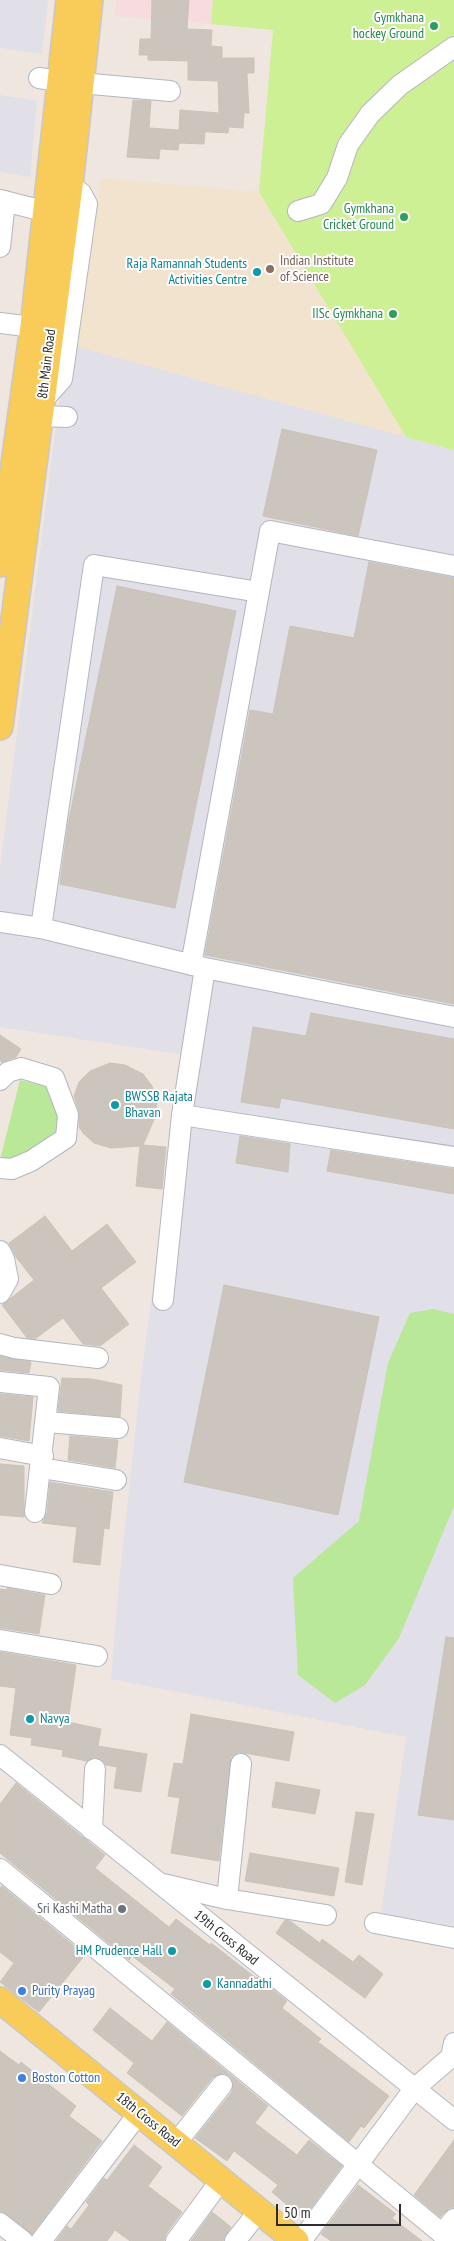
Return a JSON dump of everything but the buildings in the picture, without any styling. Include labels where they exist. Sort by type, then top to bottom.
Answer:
[{"type":"main road","name":"8th Main Road","points":[[0,727],[41,408],[56,214],[59,81],[69,0]]},
{"type":"main road","name":"8th Main Road","points":[[0,564],[33,327],[56,214],[70,186],[59,81],[90,0]]},
{"type":"main road","name":"18th Cross Road","points":[[0,2000],[296,2241]]},
{"type":"street","points":[[298,211],[321,204],[337,178],[348,145],[370,114],[400,85],[454,48]]},
{"type":"street","points":[[59,81],[170,91]]},
{"type":"street","points":[[67,417],[41,408],[62,379],[87,204],[80,193],[70,186]]},
{"type":"street","points":[[0,247],[2,200],[56,214]]},
{"type":"street","points":[[0,323],[33,327]]},
{"type":"street","points":[[163,1300],[198,966],[270,531],[454,566]]},
{"type":"street","points":[[41,928],[94,565],[259,592]]},
{"type":"street","points":[[0,922],[41,928],[198,966],[454,1017]]},
{"type":"street","points":[[0,1080],[8,1072],[20,1068],[54,1078],[68,1115],[66,1138],[31,1161],[12,1169],[0,1168]]},
{"type":"street","points":[[182,1115],[454,1157]]},
{"type":"street","points":[[0,1251],[4,1259],[8,1279],[0,1293]]},
{"type":"street","points":[[0,1344],[14,1348],[98,1358]]},
{"type":"street","points":[[0,1382],[49,1387],[47,1422],[35,1512]]},
{"type":"street","points":[[47,1422],[118,1428]]},
{"type":"street","points":[[0,1448],[42,1462],[116,1480]]},
{"type":"street","points":[[0,1575],[51,1584]]},
{"type":"street","points":[[0,1640],[97,1656]]},
{"type":"street","name":"19th Cross Road","points":[[0,1755],[454,2120]]},
{"type":"street","points":[[228,1899],[241,1764]]},
{"type":"street","points":[[92,1830],[95,1769]]},
{"type":"street","points":[[0,1870],[358,2165],[449,2231]]},
{"type":"street","points":[[158,1883],[228,1899],[326,1915]]},
{"type":"street","points":[[375,1923],[454,1938]]},
{"type":"street","points":[[301,2241],[414,2089],[453,2052]]},
{"type":"street","points":[[176,2143],[222,2085]]},
{"type":"street","points":[[42,2241],[139,2113]]},
{"type":"street","points":[[176,2241],[221,2180]]},
{"type":"street","points":[[235,2241],[259,2211]]},
{"type":"street","points":[[0,2223],[23,2241]]},
{"type":"shaded area","points":[[0,0],[48,0],[42,54],[0,48]]},
{"type":"shaded area","points":[[116,0],[213,0],[211,24],[115,16]]},
{"type":"shaded area","name":"Indian Institute of Science","points":[[213,0],[454,0],[454,450],[74,346],[101,178],[259,192],[273,30],[211,24]]},
{"type":"shaded area","points":[[0,95],[37,101],[30,177],[0,172]]},
{"type":"shaded area","points":[[69,344],[454,450],[454,1926],[381,1913],[406,1737],[111,1679],[118,1593],[142,1369],[185,1055],[0,1027],[0,868],[57,417]]},
{"type":"green space","name":"IISc Gymkhana","points":[[213,0],[454,0],[454,450],[406,437],[259,192],[273,30],[211,24]]},
{"type":"green space","points":[[20,1080],[47,1087],[60,1116],[57,1134],[28,1155],[0,1160]]},
{"type":"green space","points":[[433,1309],[454,1314],[454,1506],[399,1638],[365,1685],[335,1703],[298,1675],[293,1578],[359,1521],[388,1363],[410,1313]]},
{"type":"place","name":"Gymkhana hockey Ground","points":[[434,26]]},
{"type":"place","name":"Gymkhana Cricket Ground","points":[[404,217]]},
{"type":"place","name":"Indian Institute of Science","points":[[270,269]]},
{"type":"place","name":"Raja Ramannah Students Activities Centre","points":[[257,272]]},
{"type":"place","name":"IISc Gymkhana","points":[[393,314]]},
{"type":"place","name":"BWSSB Rajata Bhavan","points":[[115,1105]]},
{"type":"place","name":"Navya","points":[[30,1719]]},
{"type":"place","name":"Sri Kashi Matha","points":[[122,1909]]},
{"type":"place","name":"HM Prudence Hall","points":[[172,1951]]},
{"type":"place","name":"Kannadathi","points":[[207,1984]]},
{"type":"place","name":"Purity Prayag","points":[[22,1991]]},
{"type":"place","name":"Boston Cotton","points":[[22,2078]]}]
